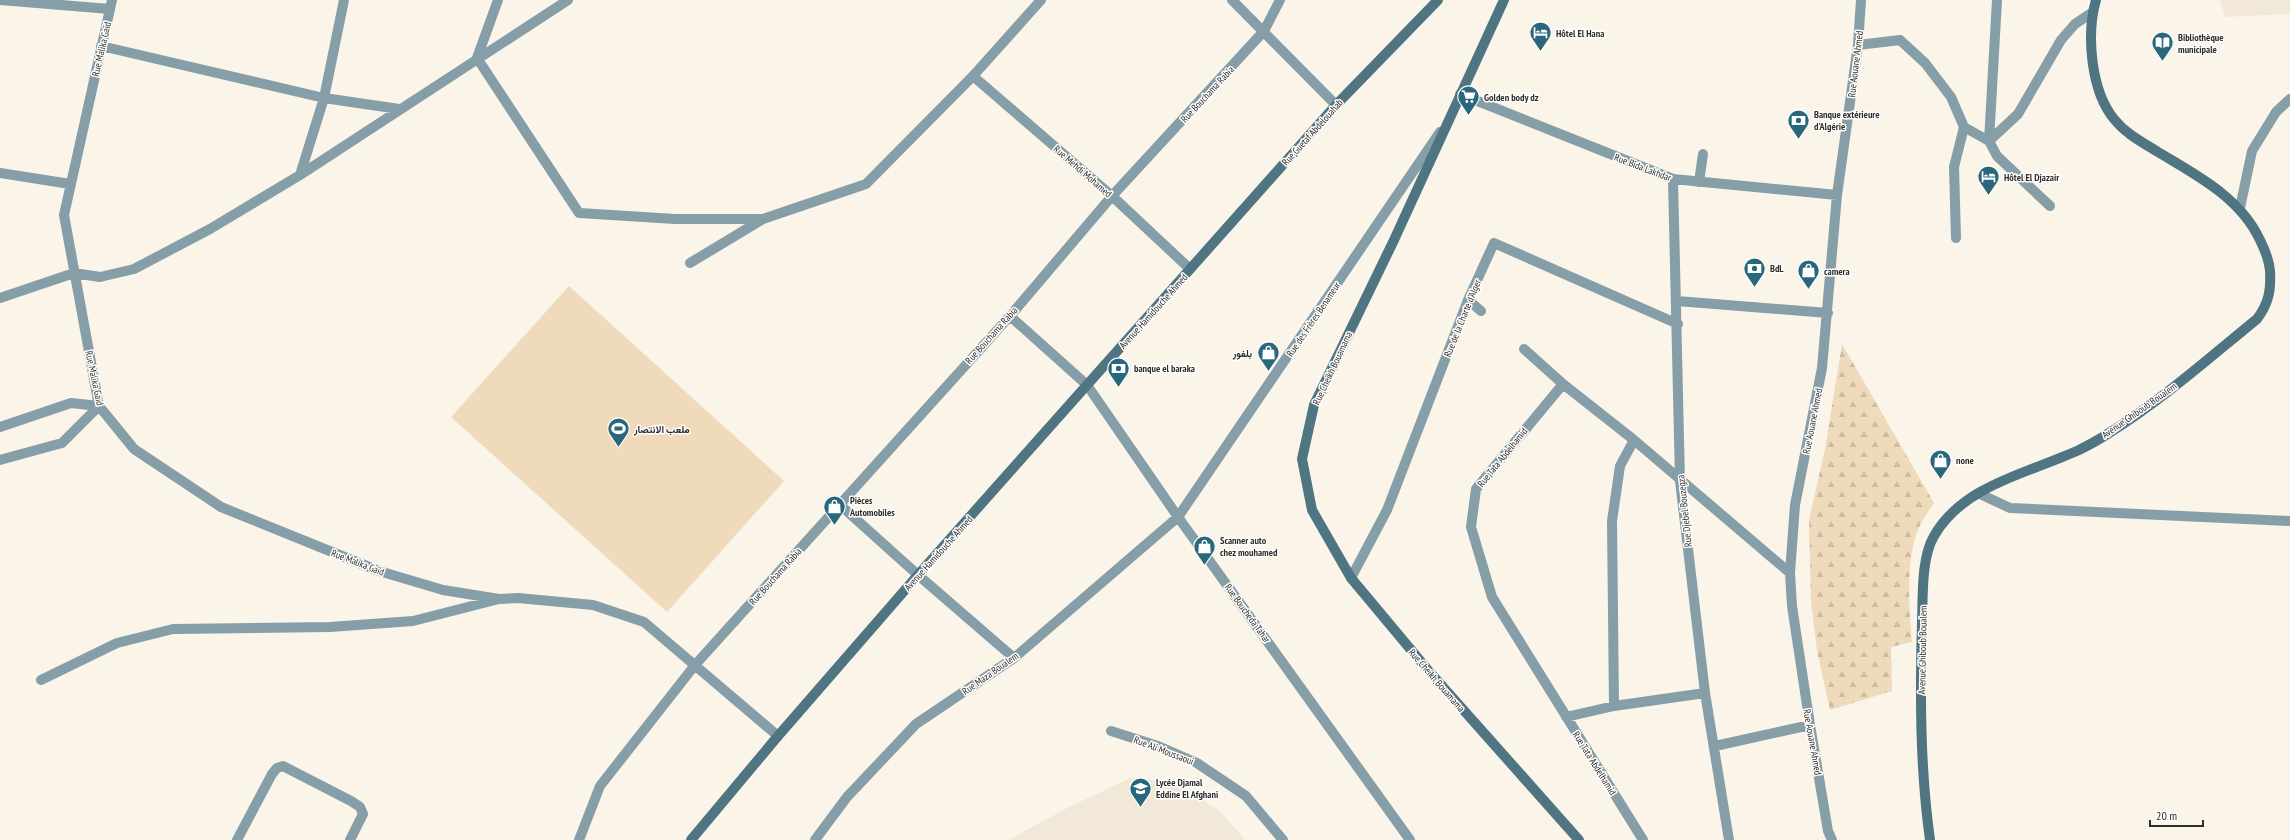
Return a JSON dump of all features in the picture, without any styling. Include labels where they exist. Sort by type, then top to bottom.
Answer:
[{"type":"main road","name":"Rue Guetaf Abdelouahab","points":[[1190,269],[1336,105],[1438,0]]},
{"type":"main road","name":"Rue Cheikh Bouamama","points":[[1504,0],[1314,405],[1302,459],[1312,510],[1351,578],[1427,669],[1579,840]]},
{"type":"main road","name":"Avenue Ghiboub Boualem","points":[[1930,840],[1924,785],[1921,680],[1925,567],[1933,537],[1950,514],[1994,485],[2079,450],[2110,432],[2158,398],[2257,319],[2265,307],[2271,290],[2269,259],[2256,232],[2240,208],[2211,185],[2129,134],[2114,119],[2101,98],[2095,76],[2092,40],[2093,12],[2096,0]]},
{"type":"main road","name":"Avenue Hamidouche Ahmed","points":[[691,840],[778,736],[918,575],[1190,269]]},
{"type":"street","points":[[0,0],[111,4]]},
{"type":"street","points":[[300,175],[324,98],[344,0]]},
{"type":"street","points":[[478,58],[498,0]]},
{"type":"street","points":[[0,298],[74,273],[100,277],[134,269],[210,229],[300,175],[568,0]]},
{"type":"street","points":[[690,263],[763,219],[866,184],[973,76],[1041,0]]},
{"type":"street","points":[[1232,0],[1336,105]]},
{"type":"street","name":"Rue Bouchama Rabia","points":[[580,840],[600,786],[695,665],[1010,316],[1112,196],[1264,31],[1280,0]]},
{"type":"street","name":"Rue Aouane Ahmed","points":[[1832,840],[1828,831],[1810,725],[1792,606],[1790,573],[1795,505],[1822,368],[1828,314],[1836,195],[1858,45],[1861,0]]},
{"type":"street","points":[[1997,0],[1989,141],[1997,156],[2050,206]]},
{"type":"street","name":"Rue Malika Gaïd","points":[[111,4],[64,214],[99,406],[134,449],[221,507],[378,571],[443,590],[499,599]]},
{"type":"street","points":[[1989,141],[2018,114],[2061,40],[2075,24],[2093,12]]},
{"type":"street","points":[[1858,45],[1900,40],[1925,63],[1951,97],[1964,127],[1989,141]]},
{"type":"street","points":[[101,46],[324,98],[399,109]]},
{"type":"street","points":[[478,58],[579,213],[675,219],[763,219]]},
{"type":"street","name":"Rue Mehdi Mohamed","points":[[973,76],[1112,196],[1190,269]]},
{"type":"street","name":"Rue Bida Lakhdar","points":[[1460,94],[1673,179],[1836,195]]},
{"type":"street","points":[[2240,208],[2252,151],[2276,112],[2290,99]]},
{"type":"street","name":"Rue des Frères Benameur","points":[[1178,517],[1448,121]]},
{"type":"street","points":[[1956,238],[1954,167],[1964,127]]},
{"type":"street","points":[[1699,182],[1703,154]]},
{"type":"street","points":[[0,173],[70,184]]},
{"type":"street","name":"Rue Djebel Bouzegza","points":[[1673,179],[1678,324],[1680,481],[1705,693],[1715,746],[1729,840]]},
{"type":"street","name":"Rue de la Charte d'Alger","points":[[1351,578],[1386,510],[1468,300],[1494,243],[1678,324]]},
{"type":"street","points":[[1468,300],[1481,311]]},
{"type":"street","points":[[1677,301],[1828,314]]},
{"type":"street","name":"Rue Boucheda Tahar","points":[[1010,316],[1087,385],[1178,517],[1410,840]]},
{"type":"street","points":[[1524,349],[1563,384],[1634,440],[1680,481],[1790,573]]},
{"type":"street","name":"Rue Tata Abdelhamid","points":[[1563,384],[1476,489],[1471,527],[1492,597],[1643,840]]},
{"type":"street","points":[[0,426],[72,403],[99,406]]},
{"type":"street","points":[[0,460],[62,443],[99,406]]},
{"type":"street","points":[[1614,706],[1612,521],[1620,466],[1634,440]]},
{"type":"street","points":[[1980,494],[2010,508],[2290,521]]},
{"type":"street","points":[[839,504],[1014,658]]},
{"type":"street","name":"Rue Maza Boualem","points":[[815,840],[847,797],[916,724],[1014,658],[1178,517]]},
{"type":"street","points":[[41,680],[117,642],[173,629],[330,627],[413,621],[499,599],[518,598],[594,605],[644,622],[778,736]]},
{"type":"street","points":[[1566,717],[1614,706],[1705,693]]},
{"type":"street","points":[[1715,746],[1810,725]]},
{"type":"street","name":"Rue Ali Moussaoui","points":[[1111,731],[1158,746],[1197,764],[1246,796],[1283,840]]},
{"type":"street","points":[[237,840],[272,774],[277,768],[284,766],[351,801],[360,808],[363,814],[350,840]]},
{"type":"shaded area","points":[[2220,0],[2290,0],[2290,14],[2225,17]]},
{"type":"shaded area","name":"Lycée Djamal Eddine El Afghani","points":[[1131,778],[1172,782],[1219,810],[1245,840],[1008,840],[1073,805]]},
{"type":"green space","name":"ملعب الانتصار","points":[[569,286],[784,481],[667,612],[451,417]]},
{"type":"green space","points":[[1842,344],[1934,503],[1917,532],[1914,544],[1911,558],[1909,587],[1912,642],[1891,647],[1892,691],[1830,710],[1817,651],[1811,601],[1809,520],[1825,449]]},
{"type":"place","name":"Hôtel El Hana","points":[[1540,52]]},
{"type":"place","name":"Bibliothèque municipale","points":[[2162,62]]},
{"type":"place","name":"Golden body dz","points":[[1469,116]]},
{"type":"place","name":"Banque extérieure d'Algérie","points":[[1798,140]]},
{"type":"place","name":"Hôtel El Djazair","points":[[1988,196]]},
{"type":"place","name":"BdL","points":[[1755,288]]},
{"type":"place","name":"camera","points":[[1808,290]]},
{"type":"place","name":"بلفور","points":[[1268,372]]},
{"type":"place","name":"banque el baraka","points":[[1118,388]]},
{"type":"place","name":"ملعب الانتصار","points":[[618,448]]},
{"type":"place","name":"none","points":[[1941,480]]},
{"type":"place","name":"Pièces Automobiles","points":[[835,526]]},
{"type":"place","name":"Scanner auto chez mouhamed","points":[[1205,566]]},
{"type":"place","name":"Lycée Djamal Eddine El Afghani","points":[[1141,808]]}]
